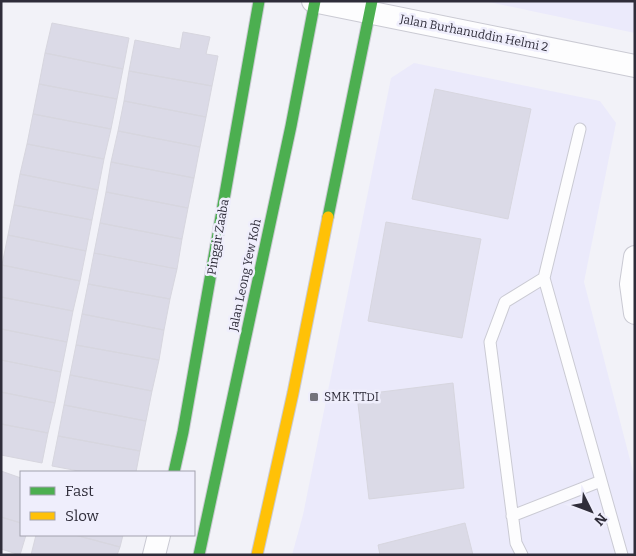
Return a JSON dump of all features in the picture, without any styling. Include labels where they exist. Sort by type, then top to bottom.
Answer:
[{"type":"street","name":"Pinggir Zaaba","points":[[174,471],[183,432],[259,1]]},
{"type":"street","name":"Jalan Burhanuddin Helmi 2","points":[[314,1],[371,7],[635,66]]},
{"type":"street","name":"Jalan Leong Yew Koh","points":[[199,555],[289,136],[314,1]]},
{"type":"street","points":[[257,555],[294,393],[371,7]]},
{"type":"street","points":[[635,257],[631,284],[635,313]]},
{"type":"street","points":[[154,555],[159,536]]},
{"type":"lane","points":[[580,129],[544,278],[622,555]]},
{"type":"lane","points":[[522,555],[516,543],[490,342],[505,302],[544,278]]},
{"type":"lane","points":[[512,516],[601,481]]},
{"type":"shaded area","points":[[484,1],[635,1],[635,33]]},
{"type":"shaded area","points":[[414,63],[600,101],[616,123],[584,282],[635,479],[635,555],[292,555],[303,515],[391,78]]},
{"type":"building","points":[[52,23],[129,38],[123,69],[45,53]]},
{"type":"building","points":[[183,32],[210,37],[206,54],[218,56],[212,86],[129,71],[135,40],[180,49]]},
{"type":"building","points":[[45,53],[123,69],[117,99],[39,84]]},
{"type":"building","points":[[129,71],[212,86],[206,117],[124,101]]},
{"type":"building","points":[[39,84],[117,99],[111,129],[33,114]]},
{"type":"building","points":[[435,89],[531,109],[508,219],[412,199]]},
{"type":"building","points":[[124,101],[206,117],[200,147],[118,131]]},
{"type":"building","points":[[33,114],[111,129],[104,159],[27,144]]},
{"type":"building","points":[[118,131],[200,147],[194,178],[111,162]]},
{"type":"building","points":[[27,144],[104,159],[98,190],[20,174]]},
{"type":"building","points":[[111,162],[194,178],[188,208],[106,192]]},
{"type":"building","points":[[20,174],[98,190],[92,220],[14,205]]},
{"type":"building","points":[[106,192],[188,208],[182,239],[100,223]]},
{"type":"building","points":[[14,205],[92,220],[86,251],[8,235]]},
{"type":"building","points":[[386,222],[481,239],[462,338],[368,321]]},
{"type":"building","points":[[100,223],[182,239],[177,269],[94,253]]},
{"type":"building","points":[[8,235],[86,251],[80,281],[2,265]]},
{"type":"building","points":[[94,253],[177,269],[170,299],[88,284]]},
{"type":"building","points":[[2,265],[80,281],[73,311],[1,297]]},
{"type":"building","points":[[88,284],[170,299],[164,330],[82,314]]},
{"type":"building","points":[[1,297],[73,311],[67,342],[1,329]]},
{"type":"building","points":[[82,314],[164,330],[159,360],[76,345]]},
{"type":"building","points":[[1,329],[67,342],[61,372],[1,360]]},
{"type":"building","points":[[76,345],[159,360],[152,391],[70,375]]},
{"type":"building","points":[[1,360],[61,372],[55,403],[1,392]]},
{"type":"building","points":[[70,375],[152,391],[146,421],[64,405]]},
{"type":"building","points":[[453,383],[464,488],[369,499],[357,395]]},
{"type":"building","points":[[1,392],[55,403],[48,433],[1,424]]},
{"type":"building","points":[[64,405],[146,421],[140,451],[58,436]]},
{"type":"building","points":[[1,424],[48,433],[42,463],[1,455]]},
{"type":"building","points":[[58,436],[140,451],[136,471],[79,471],[52,466]]},
{"type":"building","points":[[1,471],[20,478],[20,523],[1,517]]},
{"type":"building","points":[[1,517],[20,523],[20,536],[26,536],[20,555],[1,549]]},
{"type":"building","points":[[465,523],[473,555],[380,555],[378,545]]},
{"type":"building","points":[[36,536],[79,536],[120,547],[117,555],[31,555]]},
{"type":"building","points":[[79,536],[123,536],[120,547]]},
{"type":"traffic: fast","points":[[174,471],[183,432],[259,1]]},
{"type":"traffic: fast","points":[[199,555],[291,126],[315,1]]},
{"type":"traffic: fast","points":[[328,217],[372,1]]},
{"type":"traffic: slow","points":[[257,555],[293,393],[328,217]]},
{"type":"place","name":"SMK TTDI","points":[[314,397]]}]
